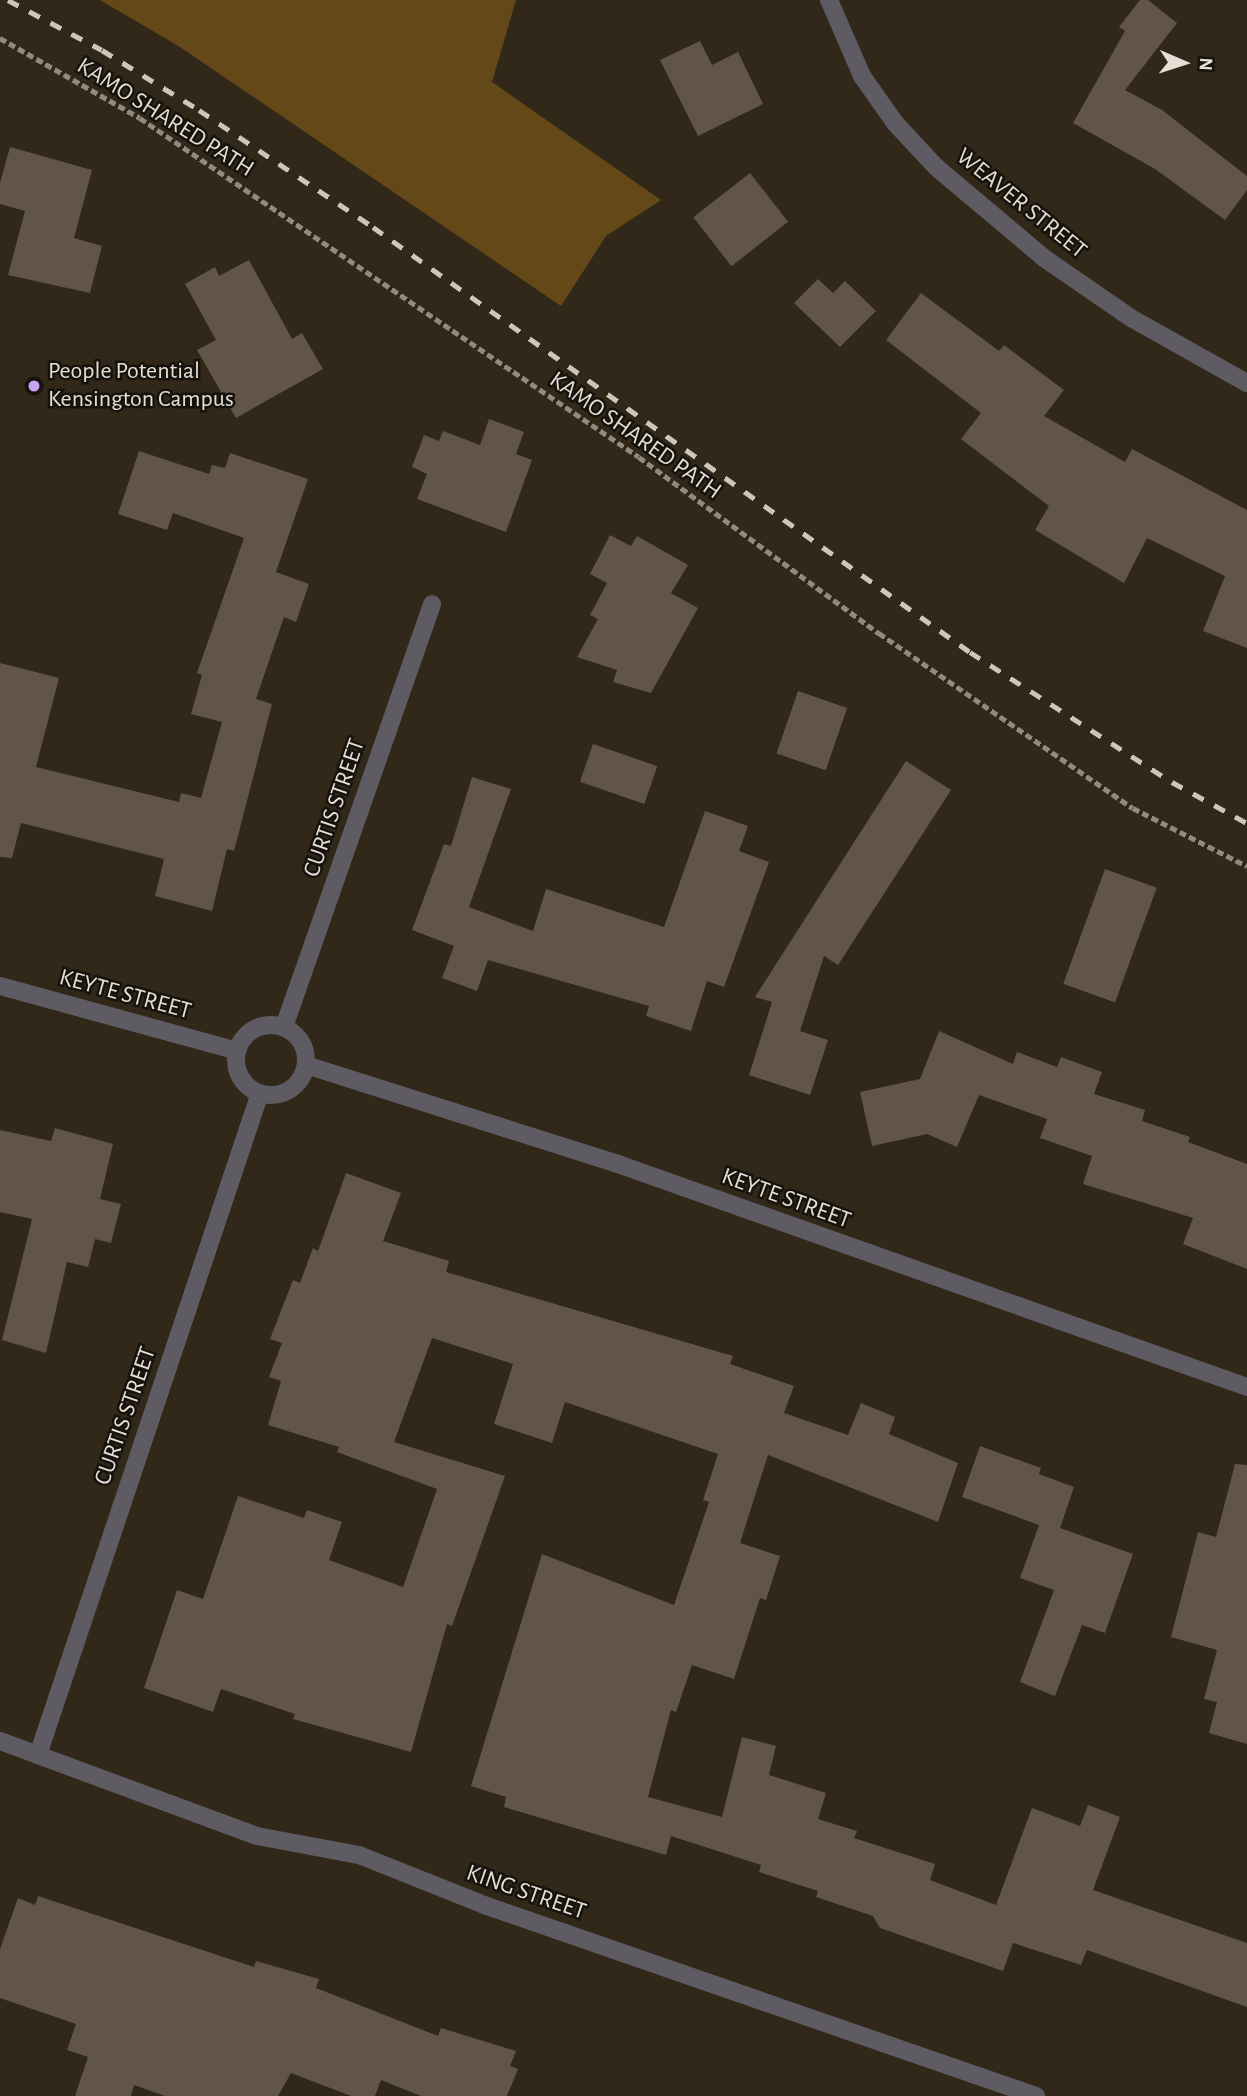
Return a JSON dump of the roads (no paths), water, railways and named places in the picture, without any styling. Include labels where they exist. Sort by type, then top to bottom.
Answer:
[{"type":"street","name":"WEAVER STREET","points":[[830,0],[862,76],[895,123],[936,167],[1044,258],[1131,318],[1247,383]]},
{"type":"street","name":"CURTIS STREET","points":[[284,1027],[432,604]]},
{"type":"street","name":"KEYTE STREET","points":[[0,986],[237,1051]]},
{"type":"street","points":[[261,1026],[284,1027],[302,1042],[306,1065],[295,1086],[284,1093],[260,1093],[240,1076],[237,1051],[242,1040],[261,1026]]},
{"type":"street","name":"KEYTE STREET","points":[[306,1065],[618,1164],[1247,1387]]},
{"type":"street","name":"CURTIS STREET","points":[[38,1755],[260,1093]]},
{"type":"street","name":"KING STREET","points":[[0,1741],[257,1836],[359,1855],[487,1906],[1036,2096]]},
{"type":"railway","points":[[8,0],[102,50],[199,110],[373,227],[970,652],[1172,782],[1247,823]]},
{"type":"place","name":"People Potential Kensington Campus","points":[[34,386]]}]
